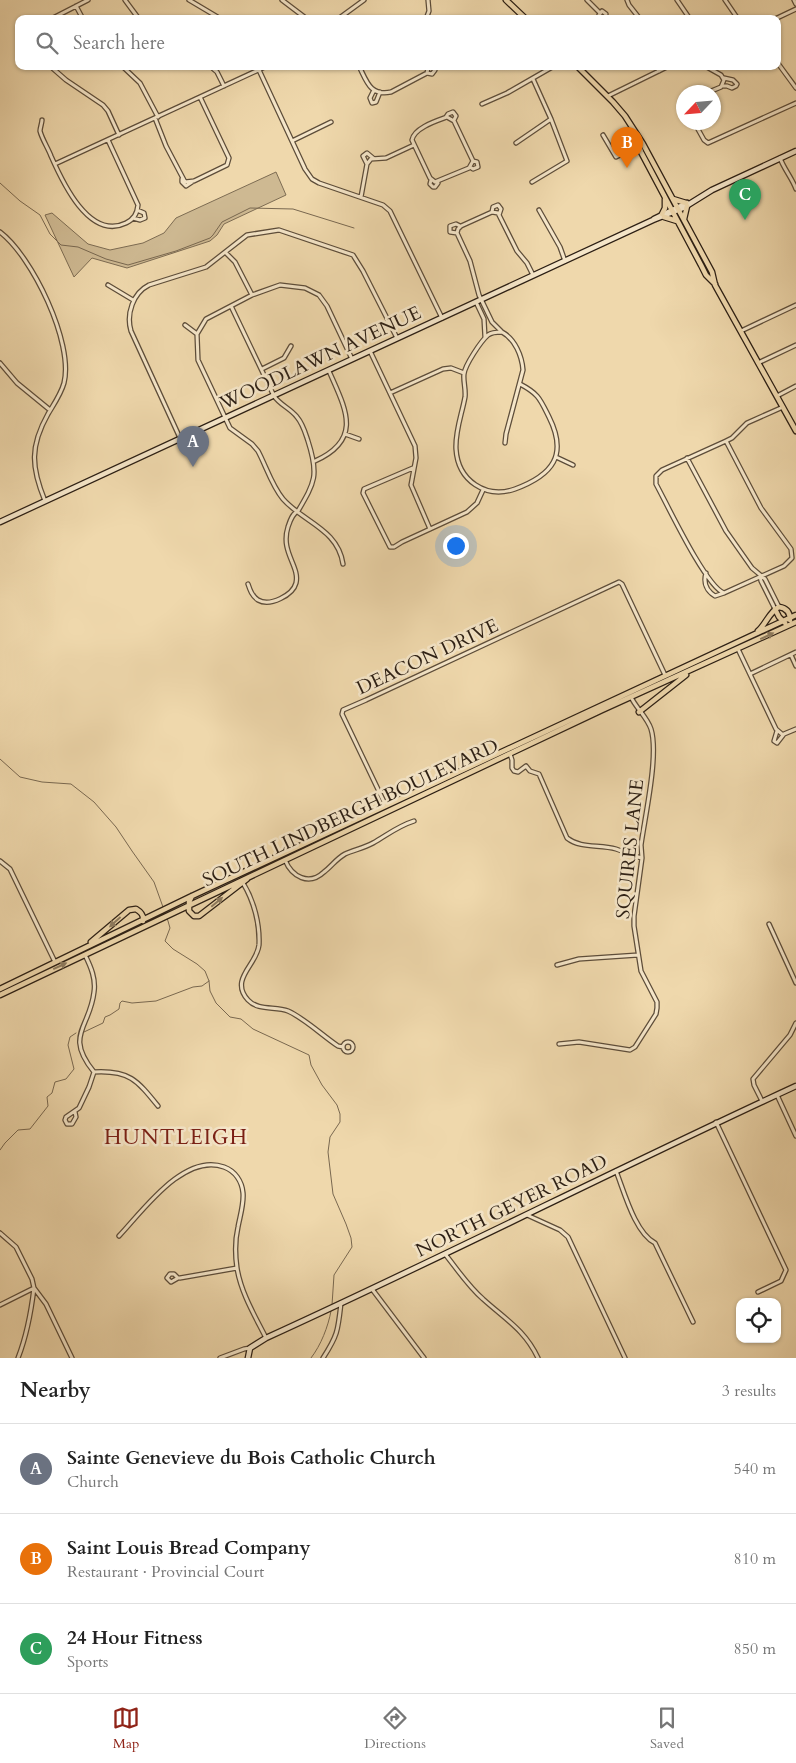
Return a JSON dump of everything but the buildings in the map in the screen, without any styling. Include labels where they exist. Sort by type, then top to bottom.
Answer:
[{"type":"main road","points":[[510,1],[521,15]]},
{"type":"main road","points":[[581,70],[622,111],[643,144],[672,198],[675,210]]},
{"type":"main road","points":[[635,133],[638,146],[665,198],[675,210],[712,272],[716,284],[796,431]]},
{"type":"main road","points":[[665,198],[663,215],[681,221]]},
{"type":"main road","points":[[672,198],[686,205],[681,221]]},
{"type":"main road","points":[[777,608],[786,609],[790,618],[788,626],[782,621],[777,608]]},
{"type":"main road","points":[[752,636],[766,623],[777,608]]},
{"type":"main road","name":"SOUTH LINDBERGH BOULEVARD","points":[[0,989],[143,919],[386,807],[628,691],[796,615]]},
{"type":"main road","name":"SOUTH LINDBERGH BOULEVARD","points":[[0,995],[631,697],[796,622]]},
{"type":"main road","points":[[639,712],[695,668]]},
{"type":"main road","points":[[192,896],[188,911],[196,917],[201,916],[217,901],[250,876]]},
{"type":"main road","points":[[84,948],[129,910],[136,909],[143,915],[139,928]]},
{"type":"street","points":[[59,15],[88,0]]},
{"type":"street","points":[[125,0],[136,15]]},
{"type":"street","points":[[189,0],[213,15]]},
{"type":"street","points":[[282,0],[302,15]]},
{"type":"street","points":[[345,15],[364,0]]},
{"type":"street","points":[[428,0],[430,11],[428,15]]},
{"type":"street","points":[[586,0],[600,13],[602,11],[607,15]]},
{"type":"street","points":[[627,0],[637,15]]},
{"type":"street","points":[[677,0],[687,15]]},
{"type":"street","points":[[725,0],[735,15]]},
{"type":"street","points":[[794,0],[796,4]]},
{"type":"street","points":[[76,6],[81,15]]},
{"type":"street","points":[[781,16],[796,9]]},
{"type":"street","points":[[781,67],[796,88]]},
{"type":"street","points":[[55,70],[103,105],[108,111],[119,135]]},
{"type":"street","points":[[126,70],[140,83],[156,117],[166,146],[183,180],[192,181],[227,165],[229,158],[200,97]]},
{"type":"street","points":[[215,70],[224,86]]},
{"type":"street","points":[[55,164],[259,70],[305,169],[312,179],[319,183],[362,196],[383,205],[390,211],[442,318]]},
{"type":"street","points":[[361,70],[368,85],[380,92],[392,92],[427,73],[432,74],[435,70]]},
{"type":"street","points":[[482,104],[507,94],[548,70]]},
{"type":"street","points":[[711,70],[723,78],[734,80],[737,84],[736,86],[732,88],[722,86],[723,78]]},
{"type":"street","points":[[608,96],[659,71]]},
{"type":"street","points":[[532,182],[567,161],[552,119],[533,79]]},
{"type":"street","points":[[374,90],[370,98],[372,103],[376,102],[380,92]]},
{"type":"street","points":[[699,130],[706,143],[711,142],[796,103]]},
{"type":"street","points":[[448,117],[454,120],[472,164],[439,182],[431,180],[414,145],[412,140],[414,134],[448,117]]},
{"type":"street","points":[[516,143],[552,119]]},
{"type":"street","points":[[42,120],[40,130],[62,181],[75,200],[92,219],[99,223],[117,226],[131,221],[138,205],[108,140]]},
{"type":"street","points":[[292,141],[331,122]]},
{"type":"street","points":[[604,135],[616,157],[638,146]]},
{"type":"street","points":[[367,164],[363,160],[363,156],[367,153],[373,158],[386,158],[414,145]]},
{"type":"street","name":"WOODLAWN AVENUE","points":[[0,522],[686,205],[720,186],[796,151]]},
{"type":"street","points":[[362,196],[367,164],[373,158]]},
{"type":"street","points":[[780,158],[785,171],[795,181],[796,189]]},
{"type":"street","points":[[492,212],[493,207],[498,205],[501,209],[499,215]]},
{"type":"street","points":[[133,218],[140,220],[145,218],[144,213],[137,210]]},
{"type":"street","points":[[540,210],[554,235],[565,261]]},
{"type":"street","points":[[457,233],[450,232],[450,226],[456,224],[460,226],[492,212],[499,215],[517,251],[527,263],[533,275]]},
{"type":"street","points":[[460,226],[457,233],[470,261],[477,291],[492,322],[510,337],[520,357],[523,370],[505,443]]},
{"type":"street","points":[[180,438],[130,331],[129,320],[134,300],[145,286],[206,267],[247,235],[279,230],[353,255],[397,338]]},
{"type":"street","points":[[0,232],[18,250],[43,291],[61,338],[66,368],[64,382],[38,434],[35,444],[34,460],[38,484],[45,501]]},
{"type":"street","points":[[226,253],[235,262],[252,295]]},
{"type":"street","points":[[108,285],[134,300]]},
{"type":"street","points":[[342,564],[342,558],[333,540],[326,532],[284,500],[258,450],[230,428],[198,360],[197,334],[206,319],[252,295],[280,285],[305,288],[319,296],[327,306],[353,359]]},
{"type":"street","points":[[476,302],[484,320],[485,337]]},
{"type":"street","points":[[232,306],[274,396],[278,403],[292,411],[299,420],[315,461],[314,481],[298,511],[290,521],[286,536],[287,552],[296,576],[294,588],[290,593],[273,601],[265,602],[258,600],[254,596],[248,584]]},
{"type":"street","points":[[741,331],[796,306]]},
{"type":"street","points":[[490,334],[492,322]]},
{"type":"street","points":[[185,325],[197,334]]},
{"type":"street","points":[[502,332],[485,337],[464,372],[465,394],[456,434],[456,450],[461,467],[471,482],[483,490],[500,493],[525,485],[546,473],[556,457],[557,438],[539,396],[520,384]]},
{"type":"street","points":[[758,363],[796,345]]},
{"type":"street","points":[[262,369],[284,358],[291,346]]},
{"type":"street","points":[[370,351],[415,446],[416,452],[411,485],[430,529]]},
{"type":"street","points":[[0,363],[17,383],[50,410]]},
{"type":"street","points":[[390,393],[443,370],[451,368],[464,372]]},
{"type":"street","points":[[315,461],[333,451],[344,434],[347,422],[346,410],[329,370]]},
{"type":"street","points":[[777,396],[796,386]]},
{"type":"street","points":[[724,593],[716,588],[696,559],[656,484],[656,476],[662,470],[726,441],[747,423],[783,407]]},
{"type":"street","points":[[344,434],[359,439]]},
{"type":"street","points":[[706,574],[706,586],[711,593],[719,596],[784,566],[792,558],[792,554],[761,508],[726,441]]},
{"type":"street","points":[[556,457],[574,465]]},
{"type":"street","points":[[687,458],[726,532],[760,576],[765,579],[777,608]]},
{"type":"street","points":[[413,468],[364,489],[363,493],[390,547],[394,548],[467,512],[477,503],[483,490]]},
{"type":"street","name":"DEACON DRIVE","points":[[386,807],[357,749],[342,714],[343,710],[619,582],[622,584],[665,675]]},
{"type":"street","points":[[738,649],[777,731],[783,735]]},
{"type":"street","points":[[750,674],[796,652]]},
{"type":"street","points":[[790,654],[796,666]]},
{"type":"street","name":"SQUIRES LANE","points":[[559,1044],[579,1042],[630,1050],[635,1048],[656,1014],[657,1002],[643,977],[638,956],[634,916],[653,747],[649,724],[639,712],[628,691]]},
{"type":"street","points":[[777,731],[774,738],[776,743],[780,741],[783,735],[796,729]]},
{"type":"street","points":[[510,754],[514,771],[518,772],[526,766],[530,771],[539,774],[564,833],[573,843],[606,846],[642,858]]},
{"type":"street","points":[[284,860],[291,872],[296,876],[304,879],[316,878],[339,858],[373,844],[392,830],[414,821]]},
{"type":"street","points":[[0,861],[10,869],[55,962]]},
{"type":"street","points":[[243,883],[253,904],[259,947],[243,975],[242,989],[249,1001],[263,1007],[288,1011],[338,1046],[343,1047]]},
{"type":"street","points":[[769,924],[796,982]]},
{"type":"street","points":[[85,954],[92,970],[95,991],[79,1041],[83,1057],[94,1072]]},
{"type":"street","points":[[558,965],[579,959],[638,956]]},
{"type":"street","points":[[762,1101],[753,1079],[790,1035],[796,1023]]},
{"type":"street","points":[[94,1072],[118,1072],[126,1075],[140,1084],[158,1106]]},
{"type":"street","points":[[75,1112],[85,1098],[94,1072]]},
{"type":"street","name":"NORTH GEYER ROAD","points":[[250,1348],[266,1338],[445,1254],[716,1122],[796,1086]]},
{"type":"street","points":[[777,1095],[796,1136]]},
{"type":"street","points":[[716,1122],[786,1270],[782,1281],[758,1292]]},
{"type":"street","points":[[118,1236],[170,1182],[196,1167],[219,1165],[228,1168],[235,1174],[242,1185],[244,1200],[236,1239],[237,1268],[247,1299],[266,1338]]},
{"type":"street","points":[[616,1171],[640,1231],[655,1243],[693,1322]]},
{"type":"street","points":[[526,1215],[560,1230],[568,1237],[625,1358]]},
{"type":"street","points":[[0,1233],[16,1247],[34,1288],[46,1304],[72,1358]]},
{"type":"street","points":[[445,1254],[482,1298],[520,1329],[527,1337],[538,1358]]},
{"type":"street","points":[[178,1278],[237,1268]]},
{"type":"street","points":[[0,1305],[34,1288]]},
{"type":"street","points":[[18,1358],[30,1322],[34,1288]]},
{"type":"street","points":[[372,1288],[424,1358]]},
{"type":"street","points":[[323,1358],[338,1332],[339,1304]]},
{"type":"street","points":[[220,1358],[244,1348],[250,1348],[248,1358]]},
{"type":"shaded area","points":[[276,172],[286,195],[224,224],[217,235],[210,241],[127,268],[92,258],[74,277],[45,215],[52,213],[88,244],[110,250],[143,243],[164,233],[176,218]]},
{"type":"waterway","points":[[0,183],[20,201],[40,215],[50,234],[61,245],[78,247],[106,259],[128,265],[176,251],[210,238],[222,222],[250,208],[293,209],[354,228]]},
{"type":"waterway","points":[[0,759],[20,777],[42,782],[71,784],[94,802],[116,827],[154,882],[170,928],[165,941],[173,949],[205,971],[210,991],[216,1003],[230,1017],[241,1019],[253,1029],[309,1055],[311,1065],[322,1085],[337,1105],[340,1114],[340,1122],[330,1137],[328,1152],[333,1194],[346,1224],[352,1247],[334,1275],[332,1305]]},
{"type":"waterway","points":[[84,1032],[103,1023],[105,1017],[119,1009],[122,1001],[132,1003],[156,1001],[193,987],[202,986],[209,981]]},
{"type":"waterway","points":[[0,1150],[18,1130],[30,1129],[48,1106],[47,1097],[52,1093],[55,1082],[66,1079],[74,1069],[68,1045],[70,1037],[76,1033]]},
{"type":"waterway","points":[[311,1358],[324,1336],[331,1311]]},
{"type":"place","name":"Saint Louis Bread Company","points":[[627,168]]},
{"type":"place","name":"24 Hour Fitness","points":[[745,220]]},
{"type":"place","name":"Sainte Genevieve du Bois Catholic Church","points":[[193,467]]},
{"type":"district","name":"HUNTLEIGH","points":[[176,1137]]}]
